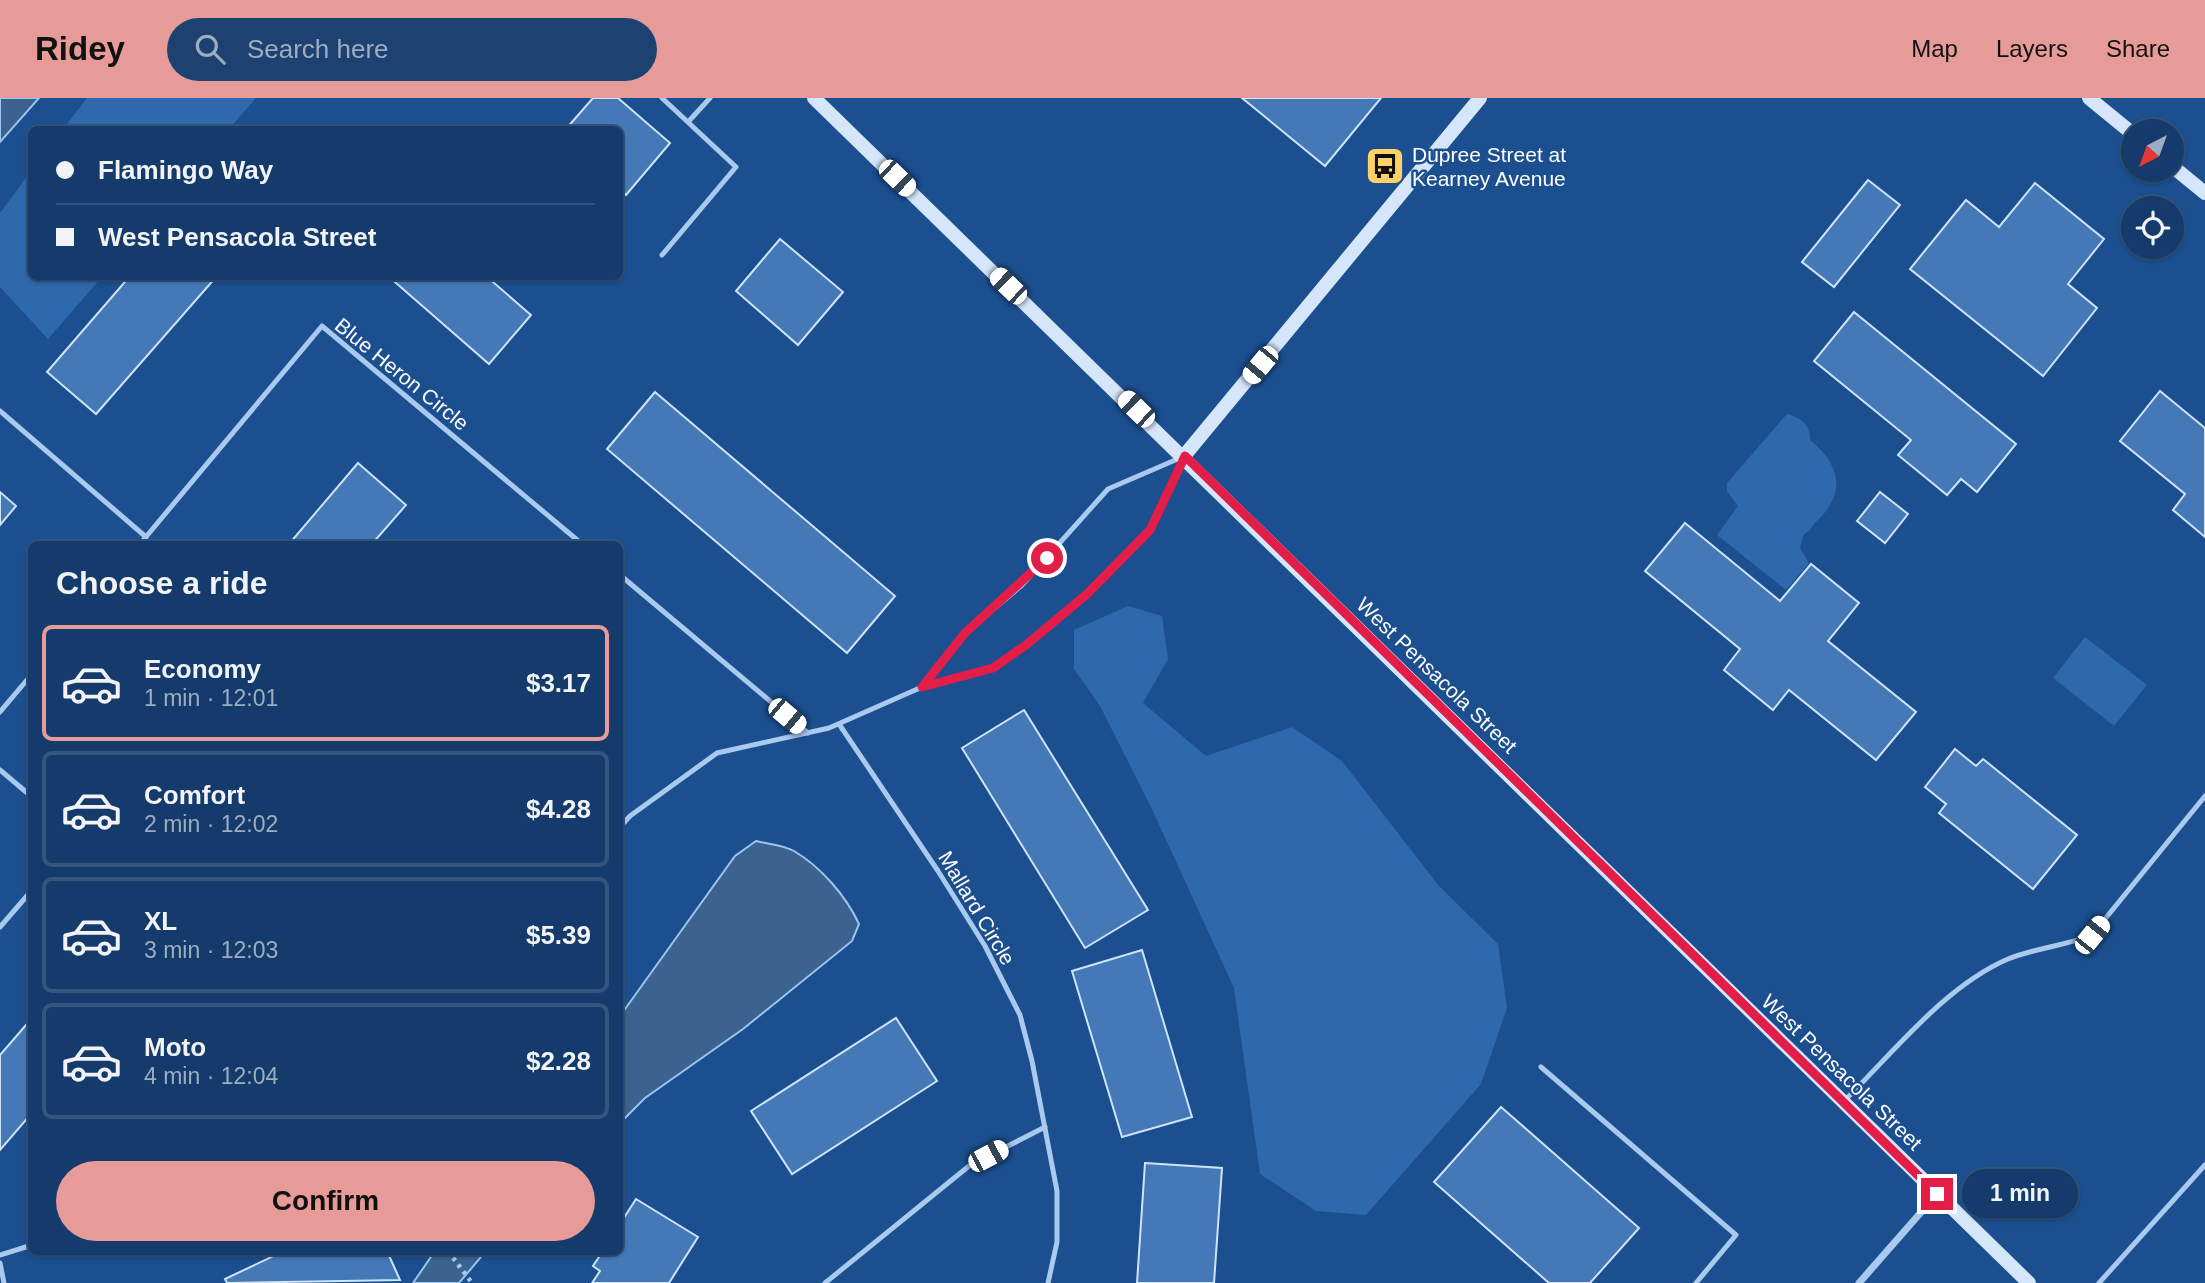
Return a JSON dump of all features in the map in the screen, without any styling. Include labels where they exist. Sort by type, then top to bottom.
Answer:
[{"type":"main road","name":"West Pensacola Street","points":[[814,98],[1185,456],[2029,1283]]},
{"type":"main road","points":[[1185,456],[1479,98]]},
{"type":"main road","points":[[2089,98],[2121,124]]},
{"type":"main road","points":[[2184,176],[2205,193]]},
{"type":"street","points":[[1859,1283],[1937,1194]]},
{"type":"lane","points":[[662,98],[736,167],[662,255]]},
{"type":"lane","points":[[688,122],[710,98]]},
{"type":"lane","name":"Blue Heron Circle","points":[[143,541],[322,326],[578,541]]},
{"type":"lane","points":[[0,411],[146,537]]},
{"type":"lane","points":[[922,687],[965,633],[1021,585],[1108,489],[1185,456]]},
{"type":"lane","points":[[623,824],[717,753],[839,724],[922,687],[993,668],[1026,645],[1087,594],[1150,530],[1185,456]]},
{"type":"lane","points":[[623,578],[808,733]]},
{"type":"lane","points":[[0,712],[28,679]]},
{"type":"lane","name":"Mallard Circle","points":[[839,724],[938,871],[991,957],[1020,1015],[1057,1191],[1057,1242],[1048,1283]]},
{"type":"lane","points":[[0,770],[28,794]]},
{"type":"lane","points":[[1843,1102],[1951,994],[1980,973],[2010,958],[2092,935],[2205,796]]},
{"type":"lane","points":[[0,927],[28,895]]},
{"type":"lane","points":[[1541,1066],[1736,1235],[1696,1283]]},
{"type":"lane","points":[[825,1283],[969,1166],[1045,1127]]},
{"type":"lane","points":[[2099,1283],[2205,1165]]},
{"type":"lane","points":[[0,1255],[28,1246]]},
{"type":"lane","points":[[0,1264],[4,1283]]},
{"type":"path","points":[[451,1255],[472,1283]]},
{"type":"shaded area","points":[[0,98],[39,98],[0,142]]},
{"type":"shaded area","points":[[87,98],[256,98],[232,126],[65,126]]},
{"type":"shaded area","points":[[28,175],[28,280],[99,280],[48,339],[0,287],[0,213]]},
{"type":"shaded area","points":[[1787,414],[1797,417],[1807,426],[1810,440],[1828,458],[1833,468],[1836,488],[1828,509],[1804,534],[1800,548],[1809,563],[1786,590],[1717,535],[1738,506],[1727,491],[1727,483]]},
{"type":"shaded area","points":[[1128,606],[1162,616],[1168,659],[1143,703],[1206,756],[1292,727],[1342,761],[1439,886],[1498,944],[1507,1008],[1481,1084],[1366,1215],[1316,1211],[1260,1174],[1234,988],[1151,807],[1100,706],[1074,669],[1074,630]]},
{"type":"shaded area","points":[[2085,637],[2147,685],[2114,726],[2053,678]]},
{"type":"shaded area","points":[[756,841],[790,849],[804,858],[823,874],[854,913],[859,924],[852,941],[743,1029],[645,1098],[623,1120],[623,1012],[735,856]]},
{"type":"shaded area","points":[[432,1255],[483,1255],[459,1283],[413,1283]]},
{"type":"building","points":[[593,98],[618,98],[670,143],[626,195],[623,192],[623,126],[568,126]]},
{"type":"building","points":[[1242,98],[1381,98],[1325,166]]},
{"type":"building","points":[[1868,180],[1900,205],[1834,287],[1802,262]]},
{"type":"building","points":[[2035,183],[2104,239],[2068,284],[2097,308],[2043,376],[1910,269],[1966,200],[1999,227]]},
{"type":"building","points":[[780,239],[843,292],[798,345],[736,291]]},
{"type":"building","points":[[127,280],[213,280],[96,414],[47,372]]},
{"type":"building","points":[[393,280],[491,280],[531,315],[489,364]]},
{"type":"building","points":[[1854,312],[2016,444],[1977,492],[1961,479],[1947,495],[1898,455],[1911,440],[1814,361]]},
{"type":"building","points":[[2160,391],[2205,428],[2205,537],[2173,510],[2185,494],[2120,441]]},
{"type":"building","points":[[655,392],[895,596],[847,653],[607,449]]},
{"type":"building","points":[[358,463],[406,505],[375,541],[292,541]]},
{"type":"building","points":[[0,492],[16,506],[0,525]]},
{"type":"building","points":[[1880,492],[1908,514],[1885,543],[1857,521]]},
{"type":"building","points":[[1685,523],[1780,601],[1811,564],[1859,603],[1828,641],[1916,712],[1876,760],[1789,690],[1773,710],[1724,670],[1740,649],[1645,571]]},
{"type":"building","points":[[1024,710],[1148,910],[1085,948],[962,748]]},
{"type":"building","points":[[1955,749],[1976,766],[1983,759],[2077,835],[2033,889],[1939,813],[1946,804],[1925,787]]},
{"type":"building","points":[[1142,950],[1192,1117],[1122,1137],[1072,971]]},
{"type":"building","points":[[896,1018],[937,1081],[792,1174],[751,1111]]},
{"type":"building","points":[[28,1023],[28,1118],[0,1150],[0,1055]]},
{"type":"building","points":[[1501,1107],[1639,1228],[1590,1283],[1549,1283],[1434,1182]]},
{"type":"building","points":[[1145,1163],[1222,1168],[1214,1283],[1137,1283]]},
{"type":"building","points":[[636,1199],[698,1237],[669,1283],[592,1283],[600,1271],[593,1266],[600,1255],[623,1255],[623,1219]]},
{"type":"building","points":[[276,1255],[389,1255],[400,1280],[227,1283],[225,1279]]},
{"type":"place","name":"Dupree Street at Kearney Avenue","points":[[1385,166]]},
{"type":"route","points":[[1047,558],[1021,585],[965,633],[922,687],[993,668],[1026,645],[1087,594],[1150,530],[1185,456],[1937,1194]]}]
